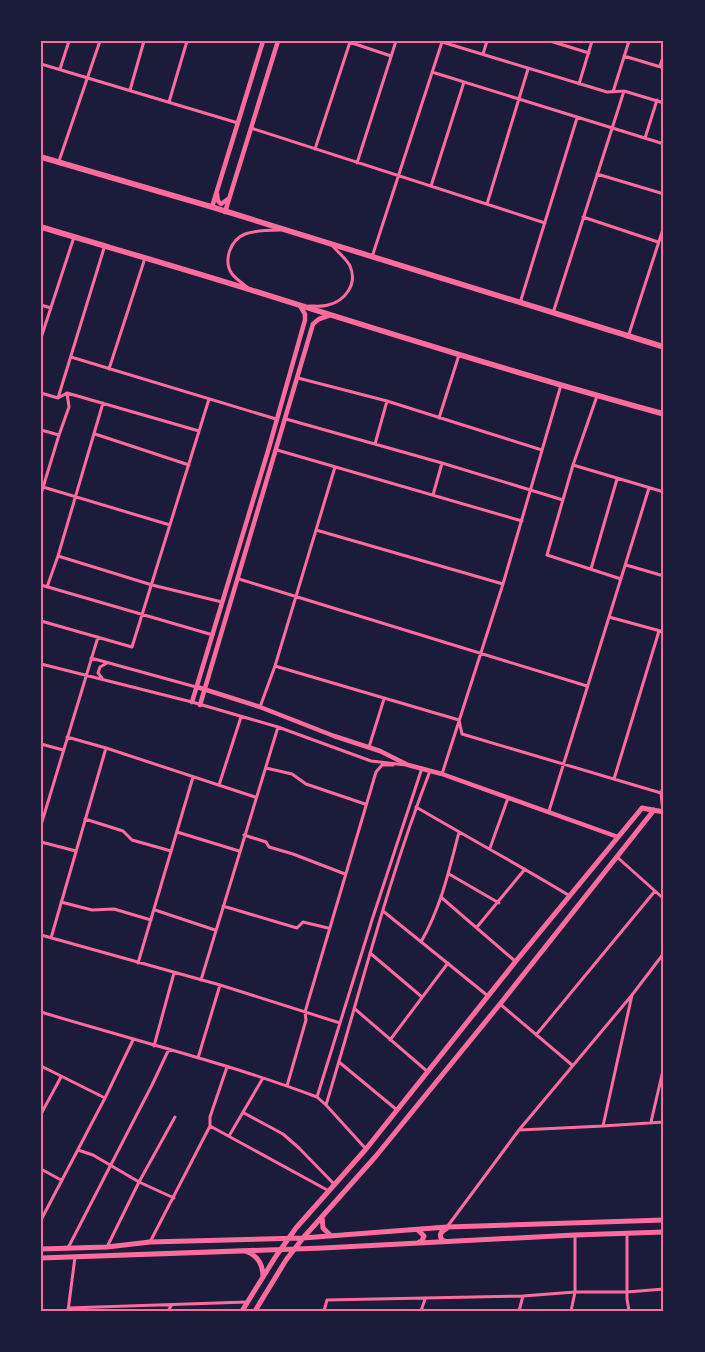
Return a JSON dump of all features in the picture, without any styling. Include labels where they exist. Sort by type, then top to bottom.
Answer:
[{"type":"main road","points":[[41,157],[212,207],[664,347]]},
{"type":"main road","points":[[41,226],[328,316],[664,414]]},
{"type":"main road","points":[[242,1311],[289,1238],[366,1149],[516,961],[642,808],[663,812]]},
{"type":"main road","points":[[309,1248],[302,1243],[322,1216],[376,1156],[654,810]]},
{"type":"main road","points":[[322,1216],[323,1228],[331,1236]]},
{"type":"main road","points":[[302,1222],[298,1228],[299,1232],[331,1236],[447,1227],[664,1220]]},
{"type":"main road","points":[[447,1227],[441,1231],[440,1237],[448,1242]]},
{"type":"main road","points":[[416,1244],[422,1241],[424,1236],[417,1230]]},
{"type":"main road","points":[[41,1258],[416,1244],[664,1232]]},
{"type":"main road","points":[[255,1311],[295,1248],[309,1234]]},
{"type":"main road","points":[[41,1249],[150,1242],[303,1238]]},
{"type":"main road","points":[[272,1249],[276,1248],[279,1243],[273,1239]]},
{"type":"main road","points":[[245,1251],[254,1255],[260,1263],[262,1278]]},
{"type":"main road","points":[[276,1256],[284,1254],[286,1258],[285,1263]]},
{"type":"street","points":[[60,69],[69,41]]},
{"type":"street","points":[[58,162],[100,41]]},
{"type":"street","points":[[130,90],[144,41]]},
{"type":"street","points":[[169,102],[187,41]]},
{"type":"street","points":[[212,207],[263,41]]},
{"type":"street","points":[[225,212],[278,41]]},
{"type":"street","points":[[357,162],[396,41]]},
{"type":"street","points":[[483,54],[487,41]]},
{"type":"street","points":[[550,41],[589,53]]},
{"type":"street","points":[[579,84],[592,41]]},
{"type":"street","points":[[613,92],[629,41]]},
{"type":"street","points":[[315,149],[348,42],[391,56]]},
{"type":"street","points":[[372,257],[442,42],[449,42],[528,69],[607,92],[624,91],[664,103]]},
{"type":"street","points":[[624,56],[662,67],[664,54]]},
{"type":"street","points":[[41,64],[238,123]]},
{"type":"street","points":[[487,204],[528,69]]},
{"type":"street","points":[[432,72],[664,144]]},
{"type":"street","points":[[431,186],[464,82]]},
{"type":"street","points":[[553,313],[624,91]]},
{"type":"street","points":[[645,138],[657,100]]},
{"type":"street","points":[[520,303],[577,118]]},
{"type":"street","points":[[251,128],[545,223]]},
{"type":"street","points":[[597,174],[664,194]]},
{"type":"street","points":[[216,193],[221,204],[229,198]]},
{"type":"street","points":[[583,217],[658,242]]},
{"type":"street","points":[[628,337],[664,226]]},
{"type":"street","points":[[250,290],[234,276],[229,268],[229,252],[233,244],[244,234],[286,230]]},
{"type":"street","points":[[41,338],[74,237]]},
{"type":"street","points":[[192,702],[301,336],[305,318],[300,306],[326,306],[341,299],[349,290],[352,276],[350,266],[331,244]]},
{"type":"street","points":[[58,398],[105,245]]},
{"type":"street","points":[[109,369],[145,258]]},
{"type":"street","points":[[41,305],[51,308]]},
{"type":"street","points":[[200,705],[314,322],[328,316]]},
{"type":"street","points":[[301,336],[304,330],[307,330],[310,337]]},
{"type":"street","points":[[439,418],[459,354]]},
{"type":"street","points":[[71,357],[276,419]]},
{"type":"street","points":[[298,378],[387,401],[542,450]]},
{"type":"street","points":[[442,774],[503,584],[561,385]]},
{"type":"street","points":[[41,393],[58,398],[67,394],[199,431]]},
{"type":"street","points":[[41,494],[58,435],[69,407],[67,394]]},
{"type":"street","points":[[597,396],[573,465],[547,555],[621,579]]},
{"type":"street","points":[[41,621],[132,647],[209,398]]},
{"type":"street","points":[[375,444],[387,401]]},
{"type":"street","points":[[47,587],[103,403]]},
{"type":"street","points":[[286,419],[442,463],[562,500]]},
{"type":"street","points":[[41,430],[58,435]]},
{"type":"street","points":[[94,434],[189,465]]},
{"type":"street","points":[[277,450],[522,521]]},
{"type":"street","points":[[433,495],[442,463]]},
{"type":"street","points":[[573,465],[664,492]]},
{"type":"street","points":[[260,707],[275,666],[335,467]]},
{"type":"street","points":[[591,569],[617,479]]},
{"type":"street","points":[[43,487],[170,525]]},
{"type":"street","points":[[549,811],[649,488]]},
{"type":"street","points":[[316,530],[503,584]]},
{"type":"street","points":[[58,556],[152,585],[223,602]]},
{"type":"street","points":[[626,564],[664,576]]},
{"type":"street","points":[[239,579],[294,598],[587,686]]},
{"type":"street","points":[[41,585],[213,635]]},
{"type":"street","points":[[609,617],[664,632]]},
{"type":"street","points":[[614,779],[659,631]]},
{"type":"street","points":[[41,826],[66,737],[98,637]]},
{"type":"street","points":[[91,658],[197,687],[260,707],[334,736],[369,747],[408,765]]},
{"type":"street","points":[[103,680],[98,673],[100,667],[108,663]]},
{"type":"street","points":[[41,664],[192,702],[278,727],[371,761],[422,768],[549,811],[618,837]]},
{"type":"street","points":[[275,666],[459,720]]},
{"type":"street","points":[[202,669],[206,675],[210,671]]},
{"type":"street","points":[[369,747],[384,698]]},
{"type":"street","points":[[219,785],[241,717]]},
{"type":"street","points":[[459,720],[462,734],[661,793]]},
{"type":"street","points":[[201,980],[278,727]]},
{"type":"street","points":[[66,737],[106,748],[256,798]]},
{"type":"street","points":[[41,744],[63,750]]},
{"type":"street","points":[[51,938],[106,748]]},
{"type":"street","points":[[287,1086],[306,1020],[305,1012],[328,928],[376,772],[382,766],[408,765]]},
{"type":"street","points":[[266,768],[292,774],[306,784],[365,804]]},
{"type":"street","points":[[317,1097],[422,768]]},
{"type":"street","points":[[326,1105],[383,911],[416,807],[430,771]]},
{"type":"street","points":[[138,963],[193,777]]},
{"type":"street","points":[[663,812],[661,793],[664,785]]},
{"type":"street","points":[[490,848],[508,797]]},
{"type":"street","points":[[416,807],[525,868],[570,896]]},
{"type":"street","points":[[85,819],[123,831],[132,840],[171,851]]},
{"type":"street","points":[[177,832],[239,851]]},
{"type":"street","points":[[421,942],[442,898],[459,832]]},
{"type":"street","points":[[244,835],[266,842],[269,847],[345,874]]},
{"type":"street","points":[[41,842],[76,851]]},
{"type":"street","points":[[617,857],[664,898]]},
{"type":"street","points":[[477,928],[499,903],[525,868]]},
{"type":"street","points":[[449,874],[499,903]]},
{"type":"street","points":[[536,1035],[655,891]]},
{"type":"street","points":[[442,898],[516,961]]},
{"type":"street","points":[[61,902],[92,910],[114,909],[151,920]]},
{"type":"street","points":[[222,906],[297,928],[303,922],[328,928]]},
{"type":"street","points":[[155,910],[216,930]]},
{"type":"street","points":[[383,911],[489,997]]},
{"type":"street","points":[[41,935],[174,974],[220,985],[340,1023]]},
{"type":"street","points":[[370,953],[422,997]]},
{"type":"street","points":[[447,1227],[520,1130],[632,995],[664,953]]},
{"type":"street","points":[[390,1040],[448,963]]},
{"type":"street","points":[[154,1046],[174,974]]},
{"type":"street","points":[[198,1058],[220,985]]},
{"type":"street","points":[[603,1126],[632,995]]},
{"type":"street","points":[[500,1004],[572,1065]]},
{"type":"street","points":[[355,1009],[428,1072]]},
{"type":"street","points":[[41,1012],[263,1078],[317,1097],[366,1149]]},
{"type":"street","points":[[41,1220],[133,1040]]},
{"type":"street","points":[[68,1248],[169,1050]]},
{"type":"street","points":[[339,1062],[397,1110]]},
{"type":"street","points":[[41,1066],[105,1098]]},
{"type":"street","points":[[651,1122],[664,1066]]},
{"type":"street","points":[[150,1242],[210,1126],[210,1117],[227,1067]]},
{"type":"street","points":[[41,1114],[61,1077]]},
{"type":"street","points":[[229,1136],[263,1078]]},
{"type":"street","points":[[244,1113],[283,1134],[334,1184]]},
{"type":"street","points":[[107,1246],[139,1182],[176,1117]]},
{"type":"street","points":[[520,1130],[664,1122]]},
{"type":"street","points":[[210,1126],[329,1191]]},
{"type":"street","points":[[78,1150],[92,1155],[139,1182],[174,1198]]},
{"type":"street","points":[[41,1169],[61,1180]]},
{"type":"street","points":[[627,1233],[627,1292],[629,1311]]},
{"type":"street","points":[[570,1311],[575,1292],[575,1235]]},
{"type":"street","points":[[75,1257],[68,1309],[247,1302]]},
{"type":"street","points":[[324,1311],[327,1300],[425,1299],[664,1290]]},
{"type":"street","points":[[519,1311],[523,1296]]},
{"type":"street","points":[[422,1311],[425,1299]]},
{"type":"street","points":[[168,1311],[170,1306]]}]
